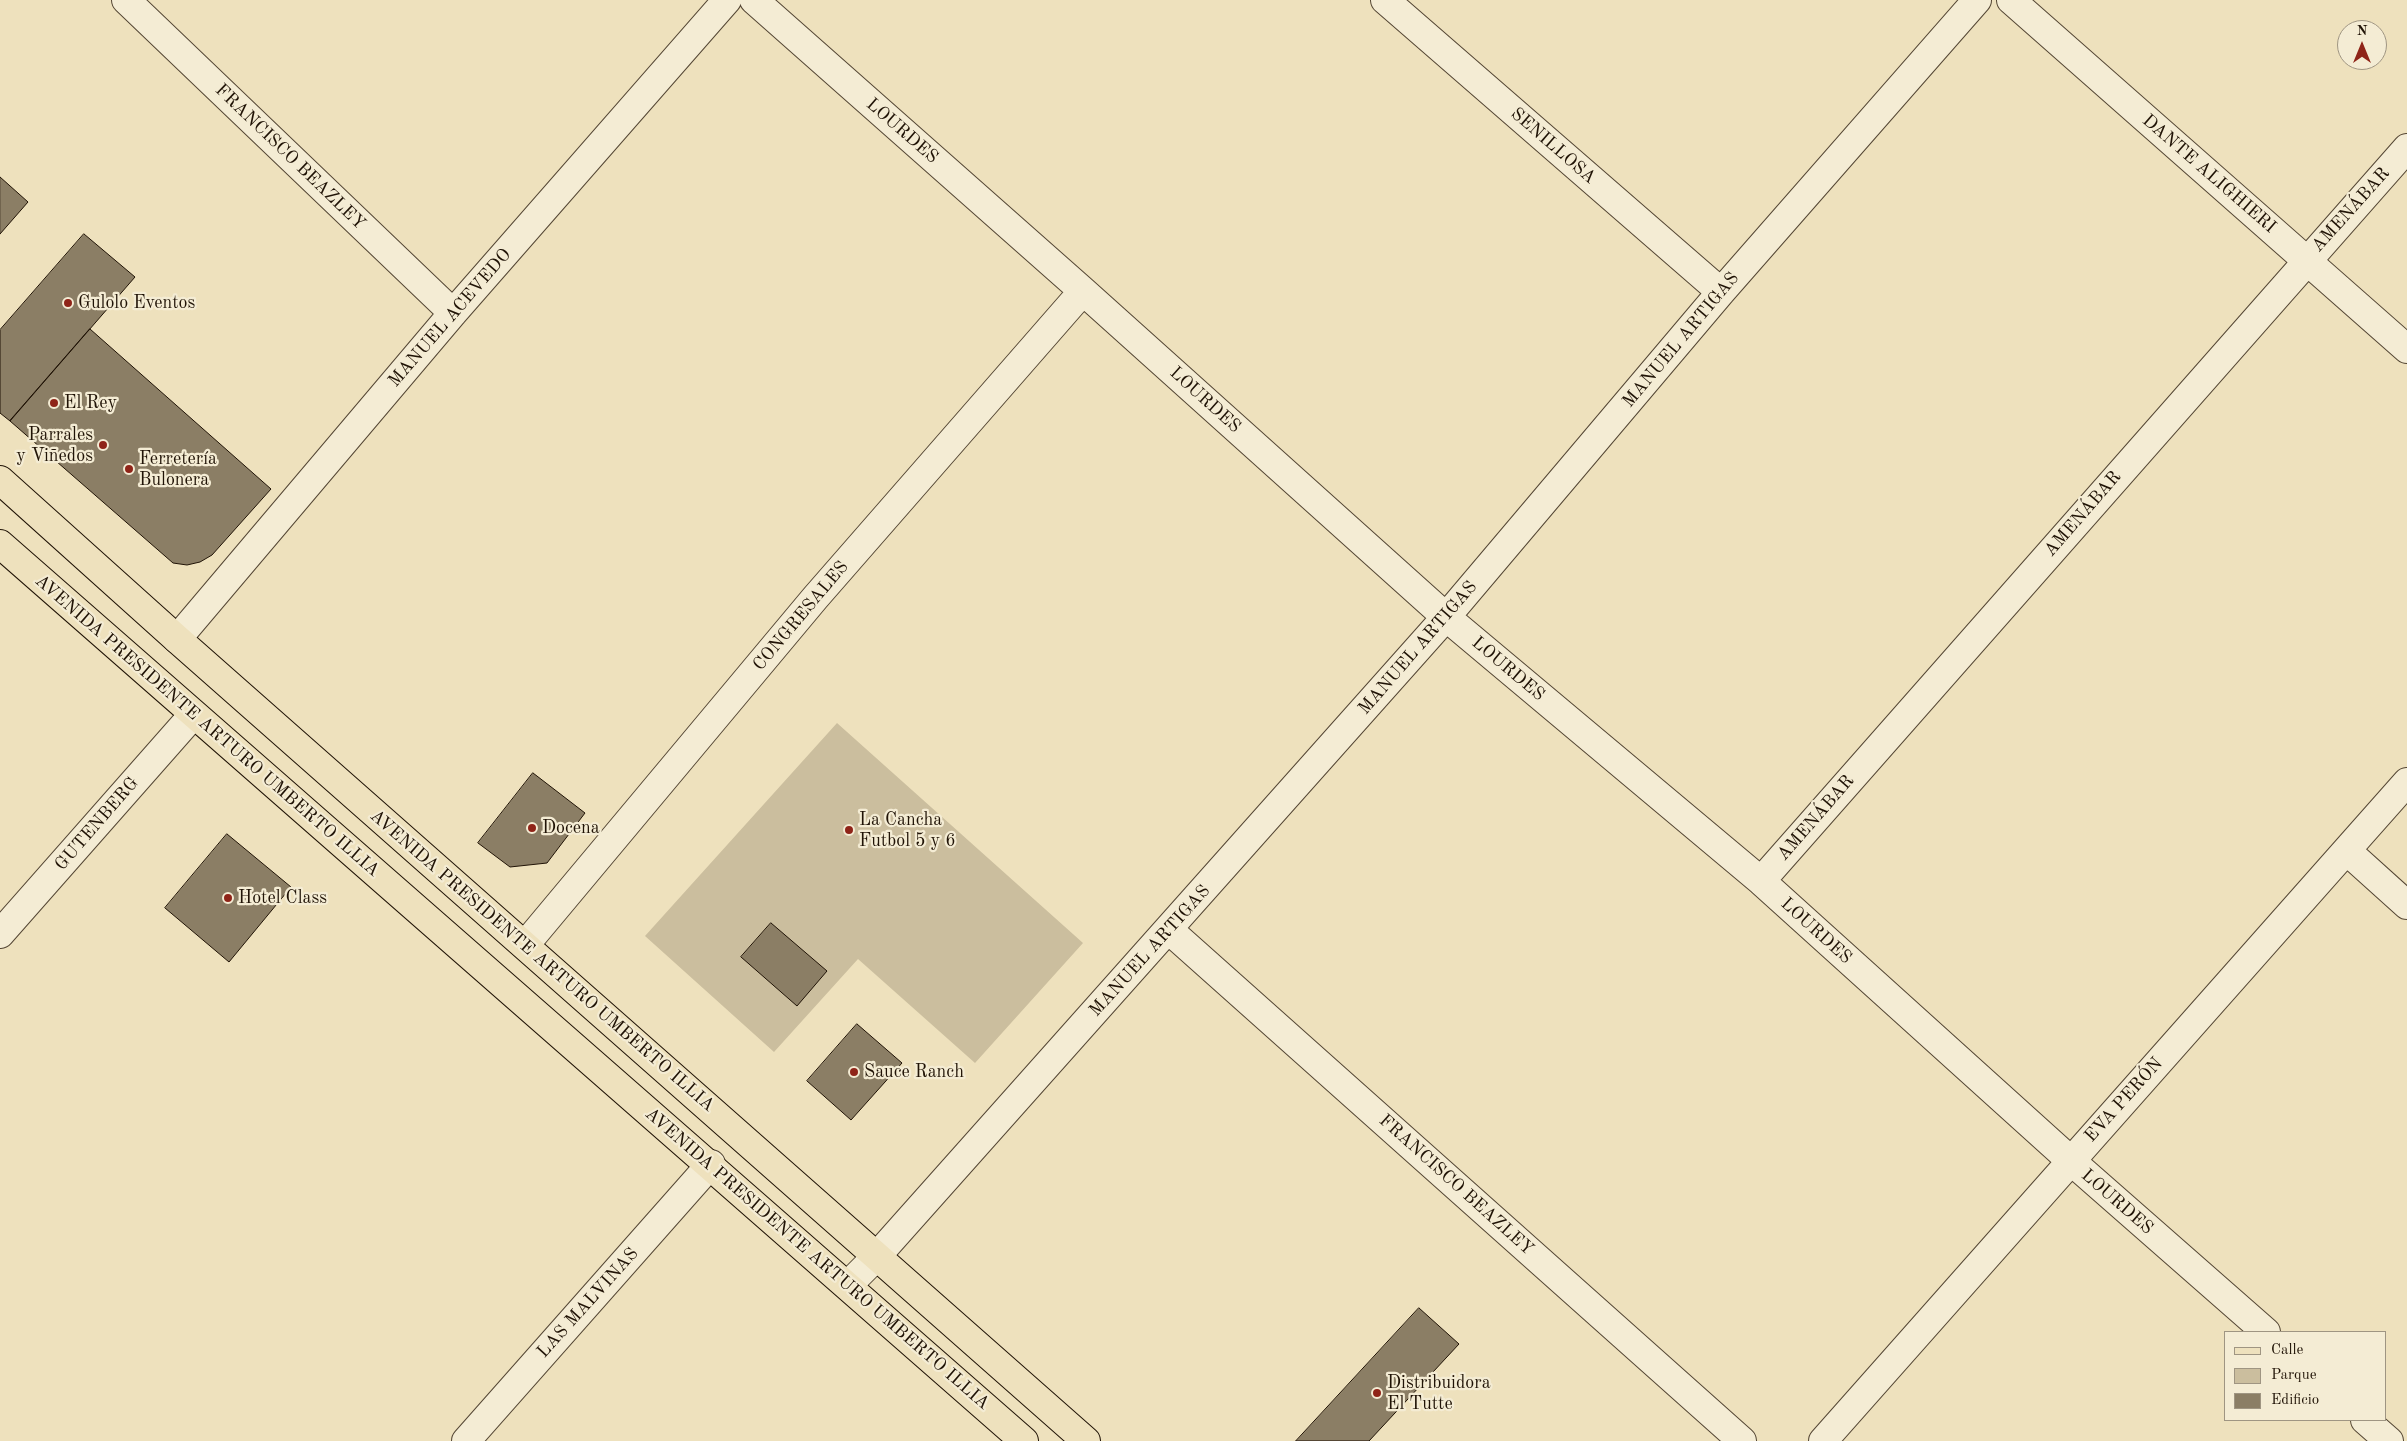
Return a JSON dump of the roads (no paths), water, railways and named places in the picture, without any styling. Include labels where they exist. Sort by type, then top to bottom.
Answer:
[{"type":"main road","name":"AVENIDA PRESIDENTE ARTURO UMBERTO ILLIA","points":[[0,480],[177,639],[1086,1441]]},
{"type":"main road","name":"AVENIDA PRESIDENTE ARTURO UMBERTO ILLIA","points":[[0,544],[711,1164],[1024,1441]]},
{"type":"street","name":"FRANCISCO BEAZLEY","points":[[126,0],[453,313]]},
{"type":"street","name":"MANUEL ACEVEDO","points":[[177,639],[453,313],[726,0]]},
{"type":"street","name":"LOURDES","points":[[754,0],[1083,291],[1446,618],[1761,881],[2070,1160],[2265,1331]]},
{"type":"street","name":"SENILLOSA","points":[[1385,0],[1720,292]]},
{"type":"street","name":"MANUEL ARTIGAS","points":[[848,1285],[876,1257],[1446,618],[1720,292],[1977,0]]},
{"type":"street","name":"DANTE ALIGHIERI","points":[[2011,0],[2407,349]]},
{"type":"street","name":"AMENÁBAR","points":[[1761,881],[2307,259],[2407,148]]},
{"type":"street","name":"CONGRESALES","points":[[525,945],[815,598],[1083,291]]},
{"type":"street","name":"GUTENBERG","points":[[0,934],[194,715]]},
{"type":"street","name":"EVA PERÓN","points":[[1823,1441],[2070,1160],[2407,782]]},
{"type":"street","points":[[2347,851],[2407,905]]},
{"type":"street","name":"FRANCISCO BEAZLEY","points":[[1169,930],[1742,1441]]},
{"type":"street","name":"LAS MALVINAS","points":[[466,1441],[711,1164]]},
{"type":"street","points":[[2366,1421],[2390,1441]]},
{"type":"place","name":"Gulolo Eventos","points":[[68,303]]},
{"type":"place","name":"El Rey","points":[[54,403]]},
{"type":"place","name":"Parrales y Viñedos","points":[[103,445]]},
{"type":"place","name":"Ferretería Bulonera","points":[[129,469]]},
{"type":"place","name":"Docena","points":[[532,828]]},
{"type":"place","name":"La Cancha Futbol 5 y 6","points":[[849,830]]},
{"type":"place","name":"Hotel Class","points":[[228,898]]},
{"type":"place","name":"Sauce Ranch","points":[[854,1072]]},
{"type":"place","name":"Distribuidora El Tutte","points":[[1377,1393]]}]
